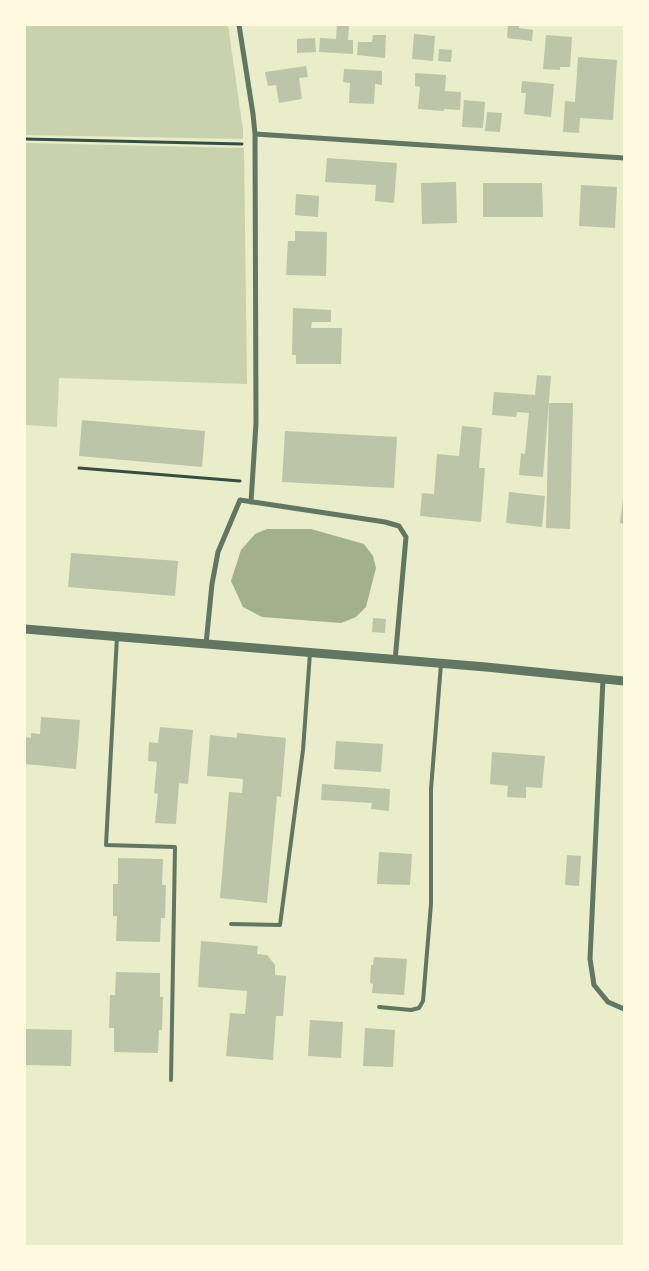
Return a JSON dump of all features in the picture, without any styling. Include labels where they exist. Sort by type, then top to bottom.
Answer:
[{"type":"street","points":[[239,25],[255,134],[256,422],[251,502]]},
{"type":"street","points":[[255,134],[624,158]]},
{"type":"street","points":[[206,644],[212,584],[218,552],[240,500],[385,522],[399,526],[406,537],[395,661]]},
{"type":"street","points":[[25,629],[624,681]]},
{"type":"street","points":[[603,679],[590,959],[594,985],[608,1002],[624,1009]]},
{"type":"lane","points":[[116,636],[106,845],[174,847],[171,1080]]},
{"type":"lane","points":[[231,924],[280,925],[303,750],[310,653]]},
{"type":"lane","points":[[379,1007],[411,1010],[419,1008],[424,1001],[431,904],[431,788],[441,664]]},
{"type":"path","points":[[25,139],[255,144]]},
{"type":"path","points":[[79,468],[253,482]]},
{"type":"shaded area","points":[[25,25],[228,25],[243,139],[25,135]]},
{"type":"shaded area","points":[[25,143],[244,148],[247,384],[59,378],[57,427],[25,425]]},
{"type":"shaded area","points":[[267,529],[311,529],[364,544],[373,556],[376,568],[366,607],[356,617],[341,623],[262,617],[243,607],[231,581],[241,550],[255,534]]},
{"type":"building","points":[[337,25],[349,25],[348,40],[353,40],[353,54],[319,52],[320,38],[336,39]]},
{"type":"building","points":[[508,25],[519,25],[519,28],[533,30],[532,41],[507,38]]},
{"type":"building","points":[[414,34],[435,36],[433,61],[412,59]]},
{"type":"building","points":[[373,35],[386,35],[385,58],[357,55],[358,42],[372,42]]},
{"type":"building","points":[[546,35],[572,37],[570,67],[560,67],[560,70],[543,69]]},
{"type":"building","points":[[315,38],[316,52],[297,53],[297,39]]},
{"type":"building","points":[[439,49],[452,50],[451,62],[438,61]]},
{"type":"building","points":[[578,57],[617,60],[613,120],[580,118],[579,133],[563,132],[565,101],[575,102]]},
{"type":"building","points":[[306,66],[308,77],[299,78],[302,99],[279,103],[276,85],[268,86],[265,72]]},
{"type":"building","points":[[344,69],[382,71],[382,85],[375,84],[374,104],[349,103],[350,83],[343,82]]},
{"type":"building","points":[[415,73],[446,75],[445,91],[461,92],[460,110],[418,109],[420,87],[415,86]]},
{"type":"building","points":[[522,81],[554,84],[551,117],[524,114],[526,93],[521,93]]},
{"type":"building","points":[[464,100],[485,102],[483,128],[462,127]]},
{"type":"building","points":[[487,112],[502,113],[500,132],[485,131]]},
{"type":"building","points":[[327,158],[397,163],[394,203],[375,201],[376,185],[325,182]]},
{"type":"building","points":[[456,182],[457,223],[422,224],[421,183]]},
{"type":"building","points":[[483,183],[542,183],[543,217],[483,217]]},
{"type":"building","points":[[581,185],[617,187],[615,228],[579,226]]},
{"type":"building","points":[[296,194],[319,196],[318,217],[295,215]]},
{"type":"building","points":[[295,231],[327,232],[326,276],[286,275],[288,241],[295,241]]},
{"type":"building","points":[[293,308],[331,310],[331,322],[312,322],[311,328],[342,328],[341,364],[296,364],[296,355],[292,355]]},
{"type":"building","points":[[537,375],[551,376],[543,477],[519,475],[521,453],[525,454],[529,413],[517,412],[516,417],[492,415],[494,392],[535,395]]},
{"type":"building","points":[[549,403],[573,403],[570,529],[546,528]]},
{"type":"building","points":[[82,420],[205,431],[202,467],[79,456]]},
{"type":"building","points":[[462,426],[482,428],[479,468],[485,468],[481,522],[420,516],[422,493],[434,494],[437,454],[459,456]]},
{"type":"building","points":[[285,431],[397,437],[394,488],[282,482]]},
{"type":"building","points":[[509,492],[545,496],[542,527],[506,523]]},
{"type":"building","points":[[624,500],[624,524],[620,523]]},
{"type":"building","points":[[71,553],[178,561],[175,596],[68,587]]},
{"type":"building","points":[[373,618],[386,619],[385,633],[372,632]]},
{"type":"building","points":[[41,717],[80,720],[76,769],[25,764],[25,737],[31,738],[31,733],[40,734]]},
{"type":"building","points":[[160,727],[193,730],[188,784],[179,783],[176,824],[155,823],[158,794],[154,793],[157,762],[148,761],[149,742],[158,743]]},
{"type":"building","points":[[237,733],[286,738],[281,797],[277,796],[267,903],[220,898],[229,792],[242,793],[243,779],[207,776],[210,735],[237,738]]},
{"type":"building","points":[[336,741],[383,744],[381,772],[334,769]]},
{"type":"building","points":[[492,752],[545,756],[542,788],[526,787],[526,798],[507,797],[508,786],[490,784]]},
{"type":"building","points":[[322,784],[390,789],[389,811],[371,809],[372,803],[321,800]]},
{"type":"building","points":[[379,852],[412,854],[410,885],[377,884]]},
{"type":"building","points":[[567,855],[581,856],[579,886],[565,885]]},
{"type":"building","points":[[118,858],[163,859],[162,885],[166,885],[165,918],[161,918],[160,942],[116,941],[117,916],[113,916],[113,884],[118,884]]},
{"type":"building","points":[[201,941],[258,946],[257,954],[267,955],[275,965],[275,975],[286,976],[283,1016],[276,1016],[273,1060],[226,1056],[230,1013],[245,1014],[247,991],[198,987]]},
{"type":"building","points":[[374,957],[407,959],[404,995],[372,993],[373,984],[370,983],[371,965],[373,965]]},
{"type":"building","points":[[116,972],[160,973],[160,997],[163,997],[162,1030],[159,1030],[158,1053],[114,1052],[114,1028],[109,1028],[110,995],[115,995]]},
{"type":"building","points":[[310,1020],[343,1022],[341,1058],[308,1056]]},
{"type":"building","points":[[365,1028],[395,1030],[393,1067],[363,1066]]},
{"type":"building","points":[[25,1029],[72,1030],[71,1066],[25,1065]]}]
